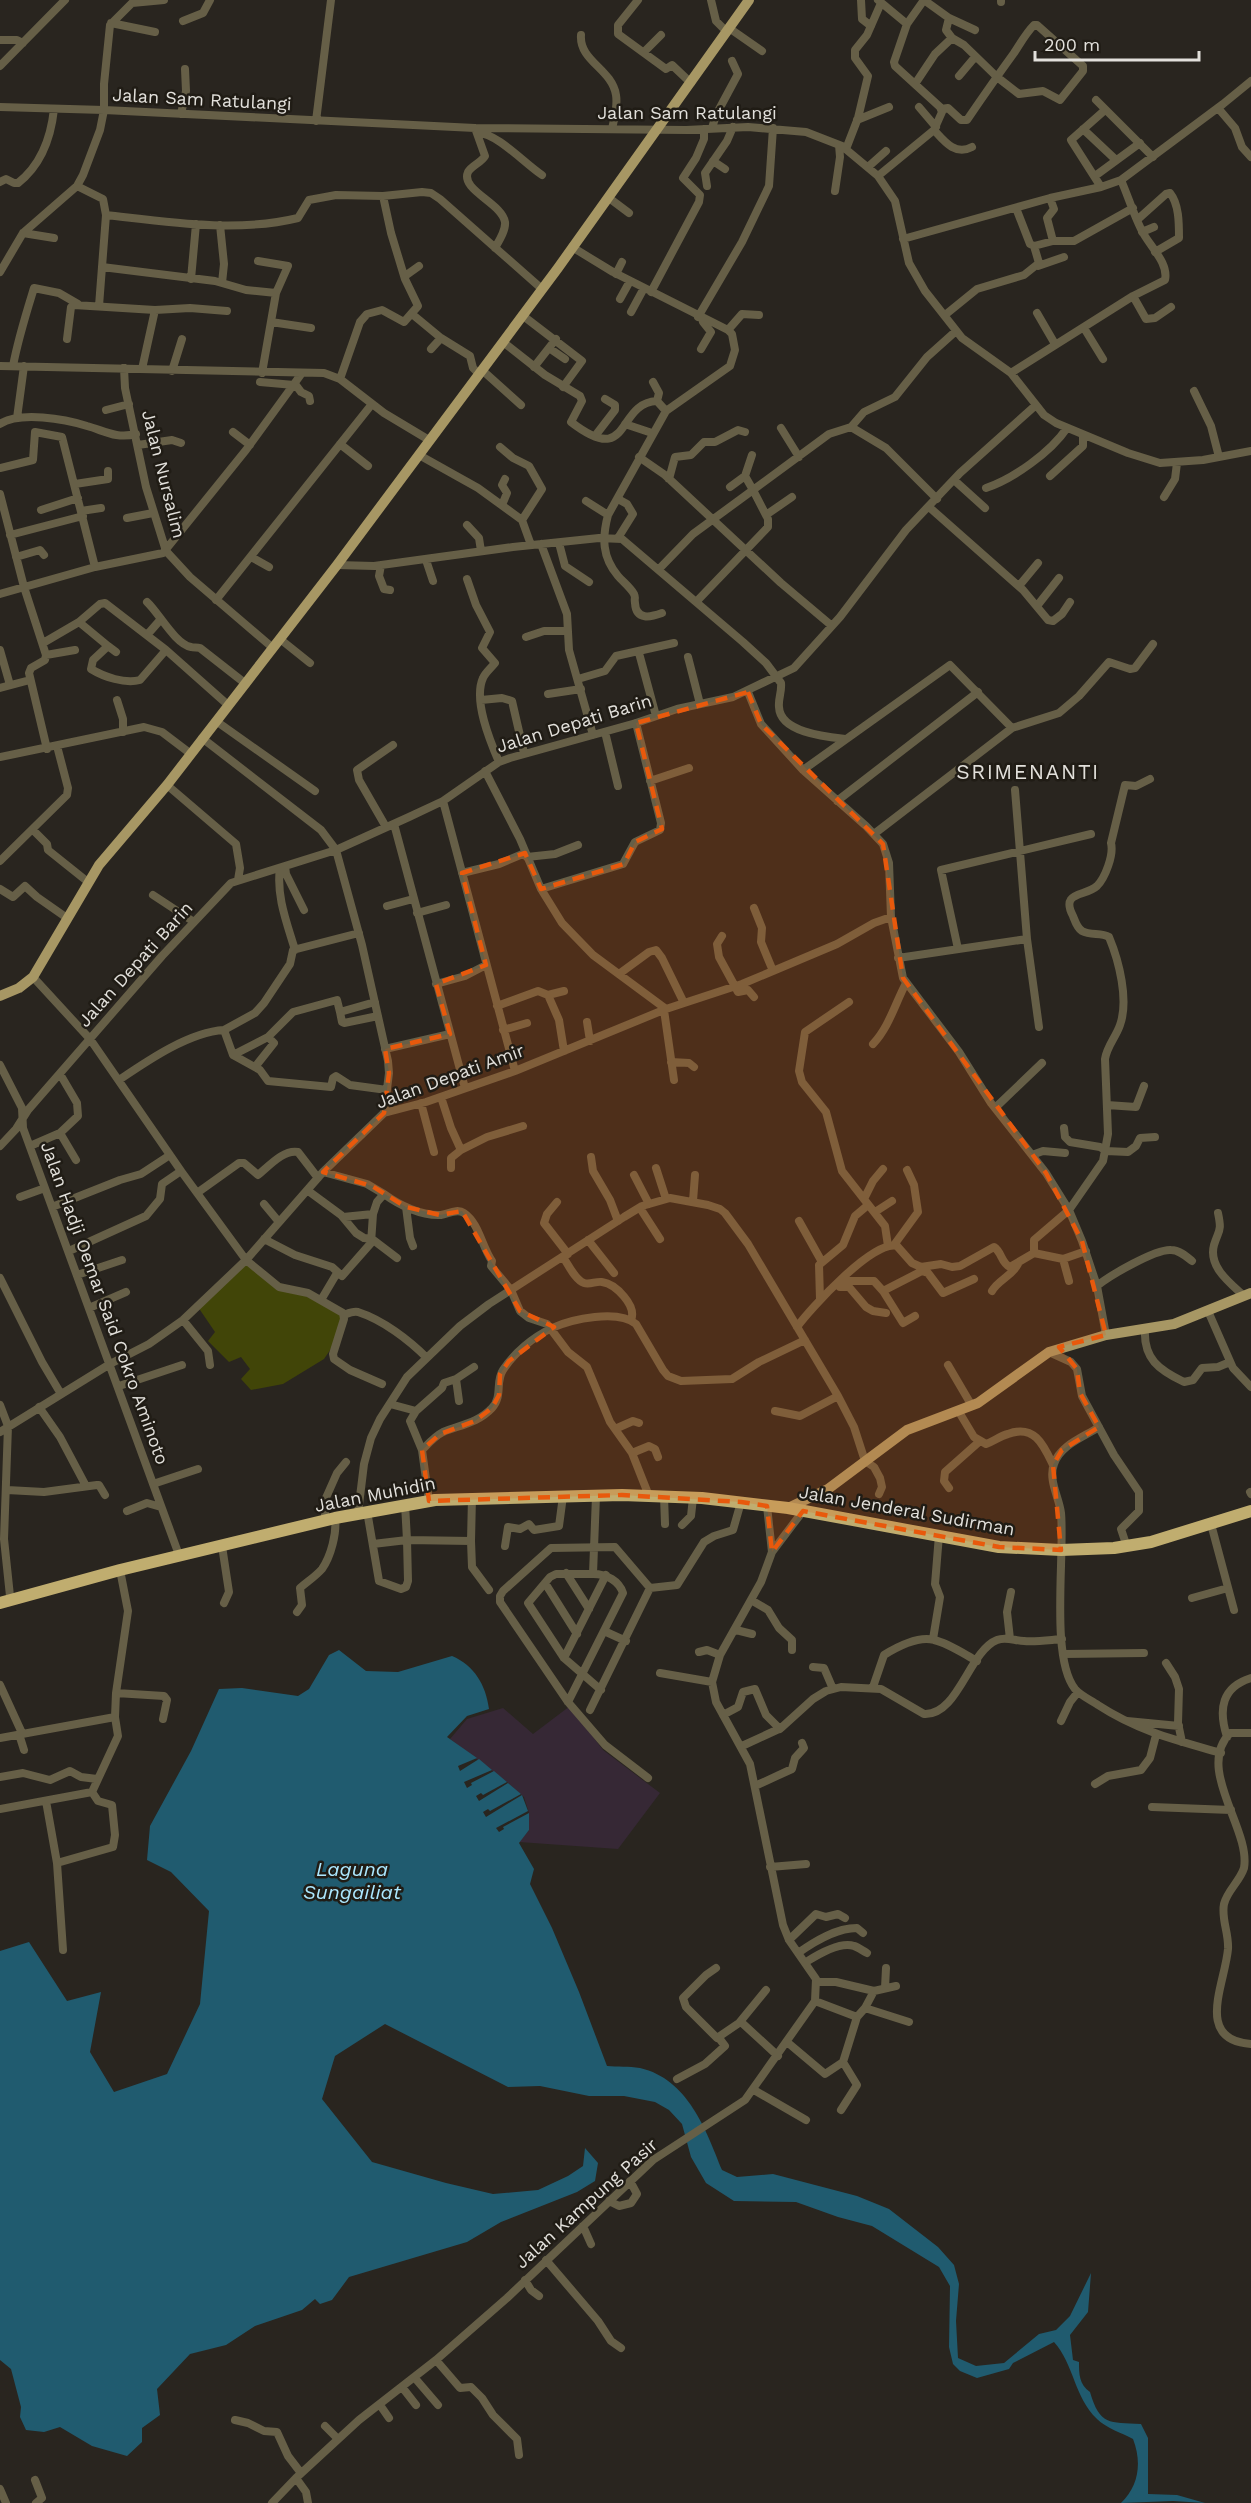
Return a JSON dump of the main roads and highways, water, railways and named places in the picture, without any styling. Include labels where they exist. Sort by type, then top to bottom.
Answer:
[{"type":"highway","name":"Jalan Muhidin","points":[[7,1597],[333,1519],[359,1509],[472,1497],[562,1496],[664,1496],[767,1506]]},
{"type":"highway","name":"Jalan Jenderal Sudirman","points":[[767,1506],[817,1513],[999,1547],[1061,1550],[1127,1547],[1151,1542],[1251,1511]]},
{"type":"main road","points":[[0,996],[19,988],[33,977],[99,866],[167,785],[337,565],[609,198],[749,0]]},
{"type":"main road","points":[[788,1508],[820,1494],[908,1430],[972,1406],[1049,1352],[1107,1335],[1174,1324],[1248,1295]]},
{"type":"main road","points":[[817,1513],[820,1494]]},
{"type":"water","name":"Laguna Sungailiat","points":[[339,1650],[366,1671],[398,1672],[452,1656],[467,1665],[478,1677],[489,1709],[467,1716],[447,1737],[477,1758],[458,1766],[460,1771],[479,1759],[492,1770],[464,1782],[467,1788],[472,1785],[471,1783],[494,1771],[507,1782],[483,1795],[481,1793],[476,1796],[479,1801],[508,1783],[521,1794],[490,1811],[488,1809],[483,1812],[486,1817],[522,1795],[528,1811],[496,1828],[499,1832],[504,1829],[503,1827],[529,1813],[529,1830],[519,1843],[534,1869],[530,1884],[552,1928],[607,2066],[640,2068],[657,2074],[671,2083],[683,2095],[702,2123],[722,2170],[737,2177],[773,2174],[857,2196],[889,2209],[938,2247],[954,2265],[959,2284],[956,2321],[958,2358],[976,2366],[1004,2363],[1039,2334],[1056,2330],[1070,2316],[1091,2273],[1088,2312],[1070,2335],[1073,2360],[1079,2362],[1082,2382],[1090,2392],[1102,2417],[1113,2422],[1141,2424],[1148,2438],[1148,2494],[1177,2495],[1205,2503],[1173,2501],[1121,2503],[1132,2489],[1137,2473],[1137,2456],[1133,2439],[1105,2425],[1089,2410],[1066,2360],[1054,2342],[1013,2363],[1009,2369],[977,2378],[960,2371],[953,2364],[949,2347],[950,2286],[939,2267],[872,2226],[796,2202],[734,2201],[706,2183],[691,2157],[682,2124],[669,2110],[655,2102],[624,2096],[589,2096],[540,2086],[508,2087],[385,2024],[335,2056],[322,2099],[372,2162],[493,2194],[538,2190],[568,2176],[583,2166],[585,2148],[598,2163],[595,2181],[577,2192],[501,2222],[467,2242],[349,2277],[332,2300],[320,2304],[315,2299],[302,2310],[255,2326],[226,2345],[190,2354],[157,2389],[160,2415],[142,2428],[142,2442],[127,2456],[92,2446],[60,2427],[44,2432],[26,2430],[20,2417],[21,2407],[11,2369],[0,2360],[0,1951],[29,1942],[67,2001],[101,1992],[90,2052],[114,2092],[167,2074],[200,2004],[209,1911],[171,1872],[147,1860],[150,1826],[191,1751],[219,1689],[242,1688],[298,1696],[309,1689],[329,1655]]},
{"type":"district","name":"SRIMENANTI","points":[[1028,771]]}]
